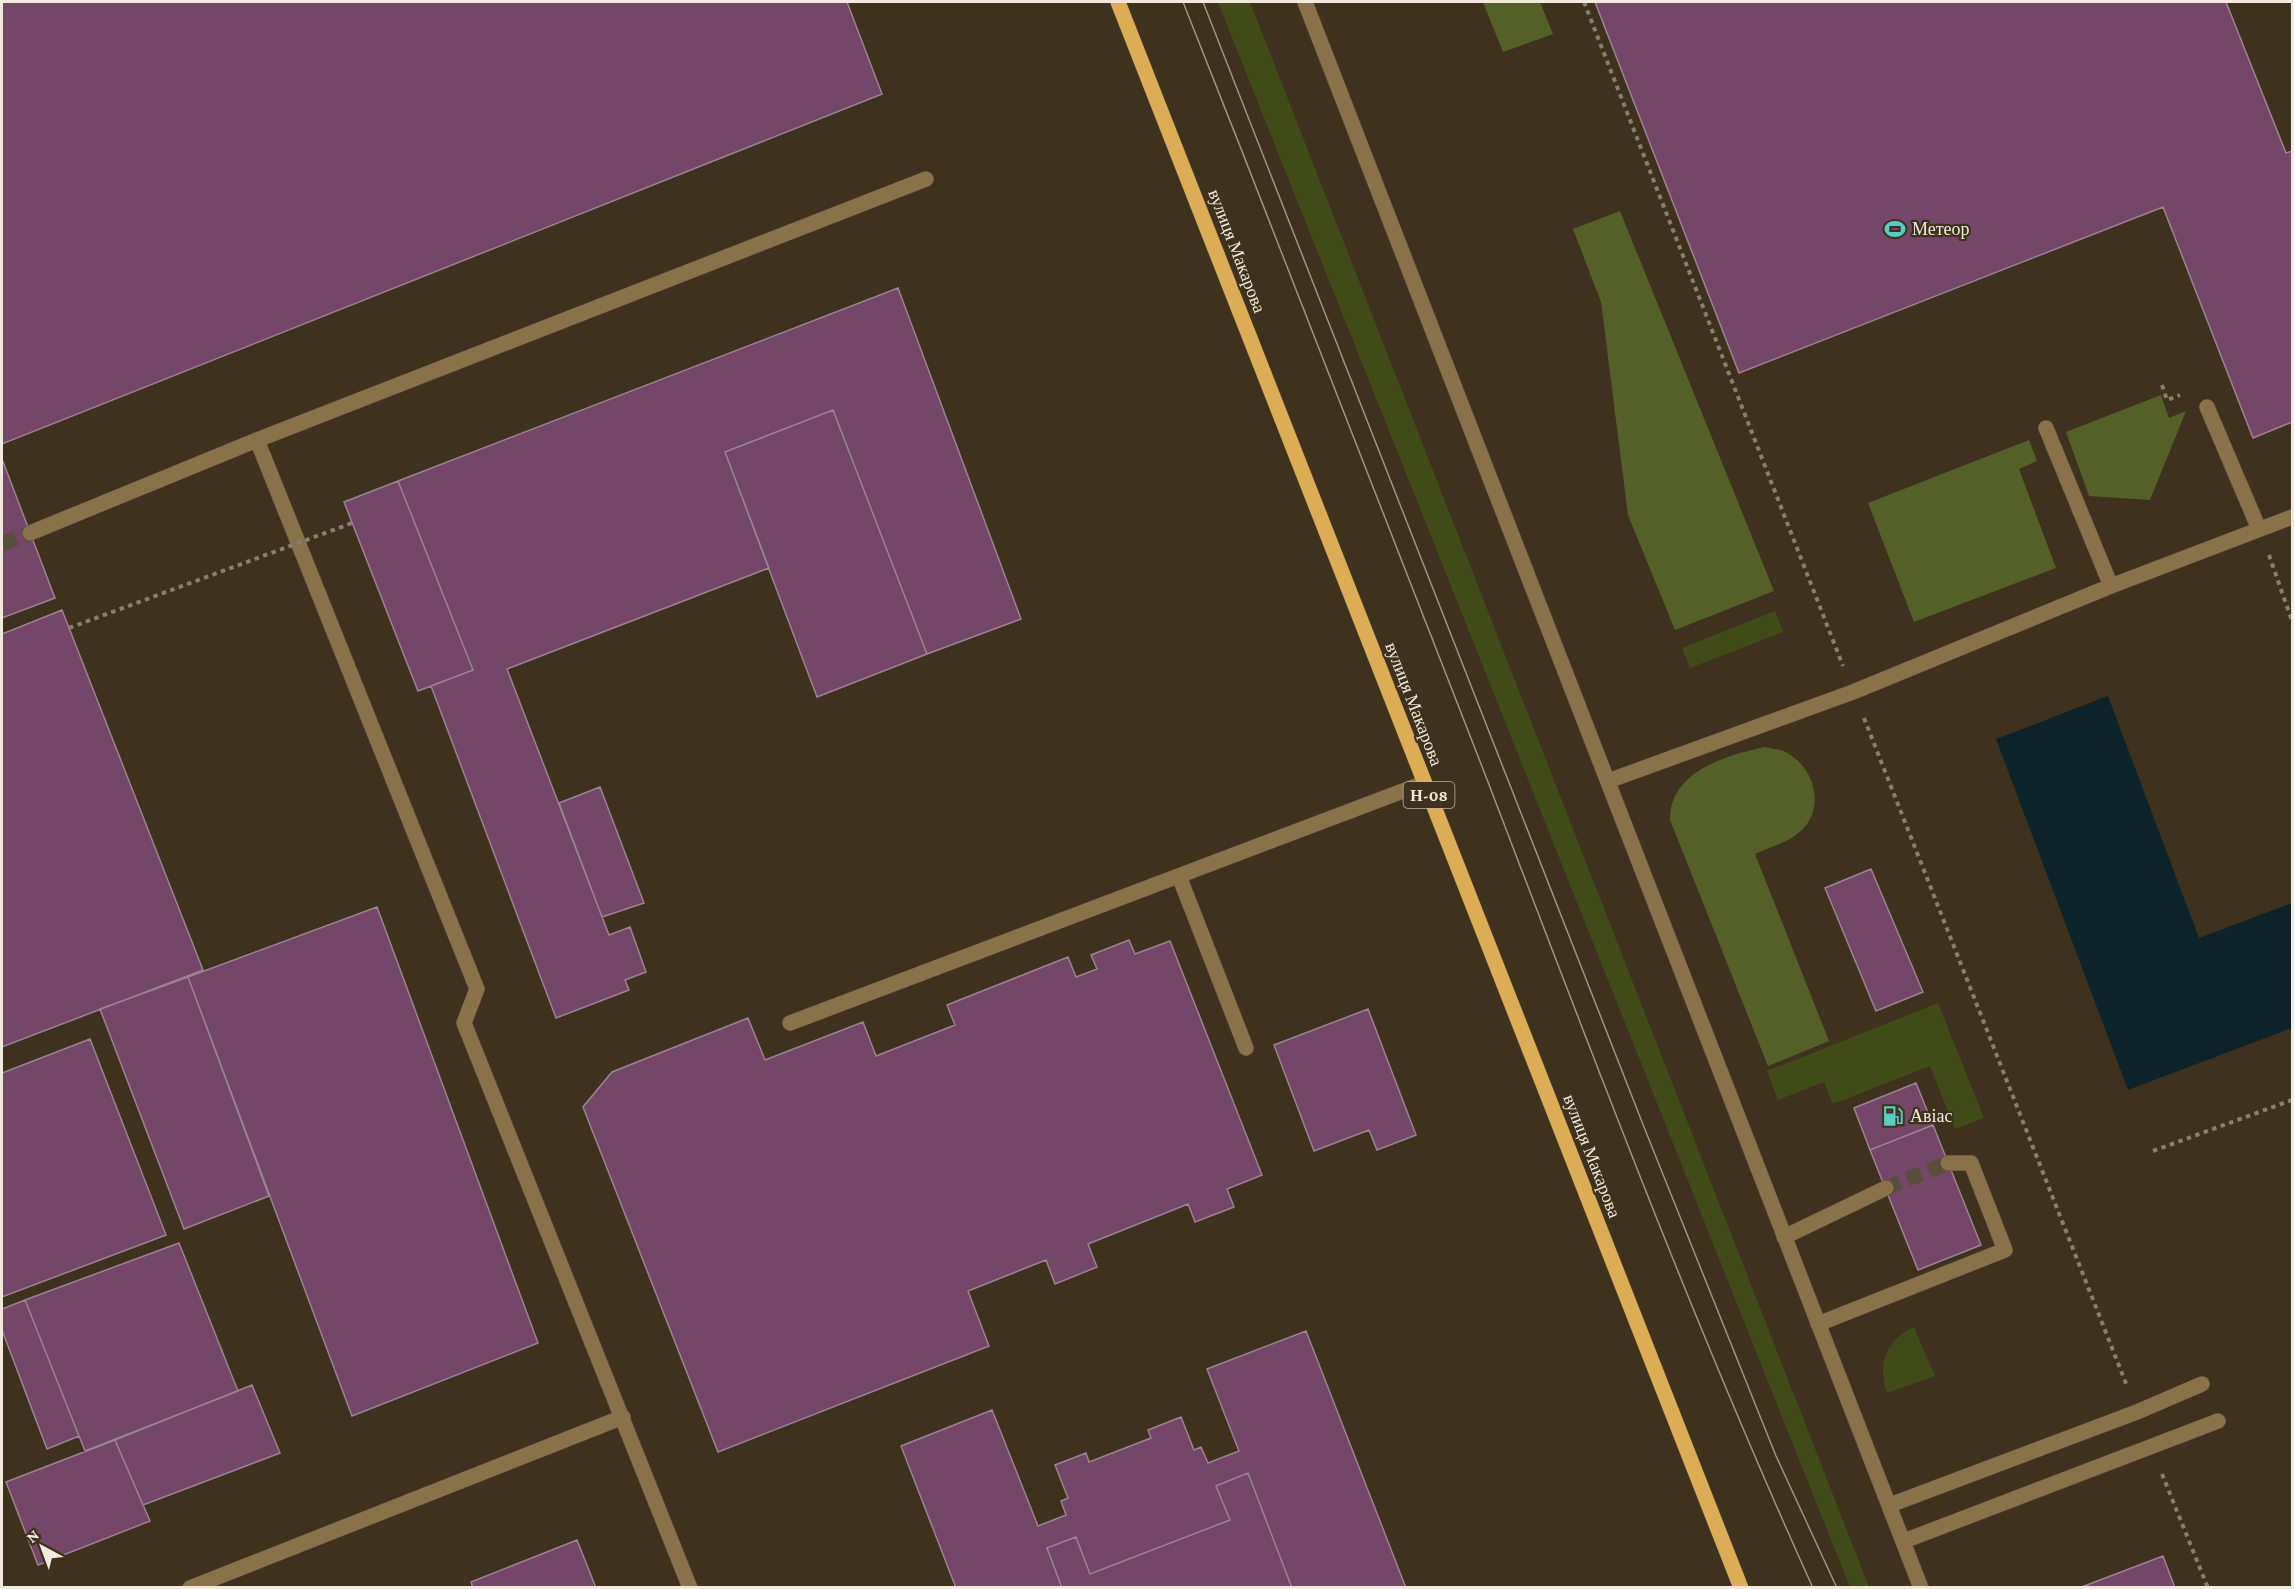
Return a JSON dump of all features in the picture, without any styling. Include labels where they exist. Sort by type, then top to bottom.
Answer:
[{"type":"main road","name":"вулиця Макарова","points":[[1118,2],[1741,1587]]},
{"type":"lane","points":[[1305,2],[1921,1587]]},
{"type":"lane","points":[[30,533],[257,440],[926,179]]},
{"type":"lane","points":[[2208,407],[2259,529]]},
{"type":"lane","points":[[2046,428],[2111,586]]},
{"type":"lane","points":[[257,440],[477,989],[464,1023],[690,1587]]},
{"type":"lane","points":[[1608,781],[1853,692],[2111,586],[2292,517]]},
{"type":"lane","points":[[790,1023],[1425,783]]},
{"type":"lane","points":[[1179,876],[1246,1048]]},
{"type":"lane","points":[[1818,1324],[2005,1250],[1971,1163],[1948,1163]]},
{"type":"lane","points":[[1784,1237],[1886,1188]]},
{"type":"lane","points":[[1890,1505],[2137,1412],[2202,1384]]},
{"type":"lane","points":[[190,1587],[623,1417]]},
{"type":"lane","points":[[1904,1541],[2218,1421]]},
{"type":"path","points":[[1584,2],[2137,1412]]},
{"type":"path","points":[[69,628],[352,523]]},
{"type":"path","points":[[2259,529],[2292,621]]},
{"type":"path","points":[[2153,1150],[2292,1100]]},
{"type":"path","points":[[2150,1446],[2208,1587]]},
{"type":"green space","points":[[1218,2],[1250,2],[1869,1587],[1850,1587]]},
{"type":"green space","points":[[1483,2],[1540,2],[1553,34],[1503,52]]},
{"type":"green space","points":[[1620,211],[1774,591],[1675,630],[1628,515],[1601,302],[1573,229]]},
{"type":"green space","points":[[2161,395],[2169,418],[2186,411],[2150,500],[2089,496],[2066,432]]},
{"type":"green space","points":[[2029,440],[2037,461],[2019,469],[2056,568],[1914,622],[1868,503]]},
{"type":"green space","points":[[1775,611],[1783,632],[1690,668],[1682,648]]},
{"type":"green space","points":[[1765,747],[1785,752],[1797,760],[1804,768],[1814,790],[1813,812],[1808,823],[1800,832],[1784,842],[1755,854],[1829,1041],[1768,1066],[1670,820],[1672,803],[1679,789],[1702,768],[1734,755]]},
{"type":"green space","points":[[1938,1003],[1984,1118],[1955,1129],[1930,1066],[1833,1104],[1824,1082],[1778,1100],[1767,1071]]},
{"type":"green space","points":[[1914,1327],[1935,1376],[1887,1393],[1883,1372],[1886,1354],[1904,1332]]},
{"type":"water","points":[[2108,696],[2199,938],[2292,903],[2292,1028],[2128,1090],[1996,739]]},
{"type":"building","points":[[2,2],[847,2],[882,94],[2,444]]},
{"type":"building","name":"Метеор","points":[[1595,2],[2226,2],[2286,153],[2292,151],[2292,422],[2253,438],[2163,207],[1739,373]]},
{"type":"building","points":[[898,288],[1021,619],[927,654],[833,410],[725,452],[769,568],[507,669],[609,935],[630,927],[646,972],[625,980],[629,990],[556,1018],[431,686],[473,670],[398,481]]},
{"type":"building","points":[[833,410],[927,654],[817,697],[725,452]]},
{"type":"building","points":[[2,459],[55,598],[2,618]]},
{"type":"building","points":[[398,481],[473,670],[418,691],[344,502]]},
{"type":"building","points":[[62,610],[203,970],[2,1047],[2,634]]},
{"type":"building","points":[[600,787],[644,903],[602,917],[559,803]]},
{"type":"building","points":[[1871,869],[1923,992],[1876,1011],[1825,888]]},
{"type":"building","points":[[377,907],[538,1343],[352,1416],[188,977]]},
{"type":"building","points":[[1129,940],[1135,954],[1170,941],[1262,1175],[1227,1189],[1234,1207],[1195,1222],[1188,1204],[1088,1244],[1097,1267],[1055,1284],[1046,1260],[968,1291],[989,1346],[718,1452],[583,1107],[612,1072],[748,1018],[765,1060],[863,1022],[876,1056],[955,1025],[947,1005],[1068,957],[1076,977],[1097,969],[1091,955]]},
{"type":"building","points":[[188,977],[269,1196],[184,1229],[100,1009]]},
{"type":"building","points":[[1368,1009],[1416,1135],[1377,1150],[1369,1130],[1314,1151],[1274,1045]]},
{"type":"building","points":[[90,1039],[166,1235],[2,1297],[2,1073]]},
{"type":"building","name":"Авіас","points":[[1916,1083],[1933,1125],[1870,1150],[1854,1108]]},
{"type":"building","points":[[1933,1125],[1981,1245],[1918,1270],[1870,1150]]},
{"type":"building","points":[[179,1243],[238,1391],[85,1451],[25,1300]]},
{"type":"building","points":[[25,1300],[79,1436],[47,1449],[2,1330],[2,1309]]},
{"type":"building","points":[[1306,1331],[1406,1588],[1292,1588],[1248,1473],[1216,1486],[1230,1520],[1090,1574],[1076,1537],[1047,1548],[1062,1588],[956,1588],[901,1446],[992,1410],[1038,1526],[1066,1515],[1061,1501],[1068,1498],[1055,1465],[1086,1453],[1089,1462],[1151,1438],[1148,1430],[1181,1417],[1194,1450],[1201,1447],[1208,1463],[1239,1451],[1207,1369]]},
{"type":"building","points":[[252,1385],[280,1453],[143,1505],[115,1440]]},
{"type":"building","points":[[115,1440],[150,1521],[38,1565],[6,1482]]},
{"type":"building","points":[[1248,1473],[1292,1588],[1062,1588],[1047,1548],[1076,1537],[1090,1574],[1230,1520],[1216,1486]]},
{"type":"building","points":[[577,1540],[596,1588],[473,1588],[471,1582]]},
{"type":"building","points":[[2163,1556],[2175,1588],[2079,1588]]},
{"type":"tunnel","points":[[2,544],[30,533]]},
{"type":"tunnel","points":[[1886,1188],[1948,1163]]},
{"type":"tram line","points":[[1183,2],[1409,577],[1601,1078],[1725,1385],[1813,1588]]},
{"type":"tram line","points":[[1203,2],[1644,1127],[1776,1456],[1837,1588]]},
{"type":"place","name":"Метеор","points":[[1895,229]]},
{"type":"place","name":"Авіас","points":[[1893,1116]]}]
